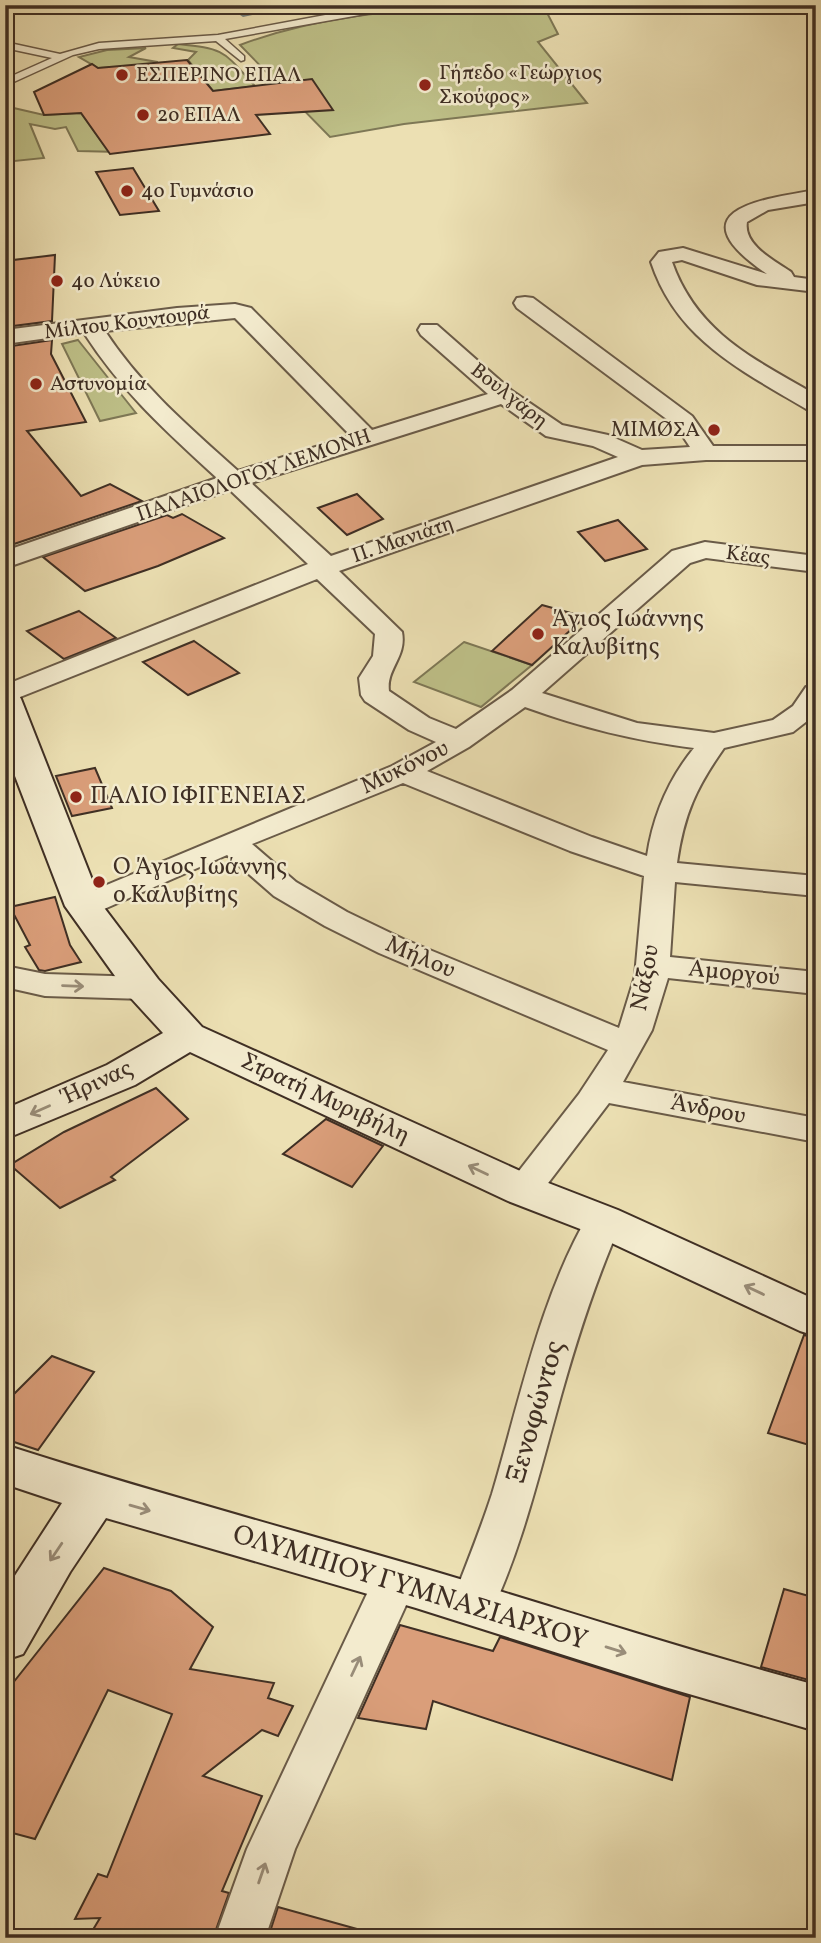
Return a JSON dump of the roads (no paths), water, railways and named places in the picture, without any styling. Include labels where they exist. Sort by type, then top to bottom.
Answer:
[{"type":"main road","name":"Στρατή Μυριβήλη","points":[[5,697],[13,742],[85,906],[144,988],[188,1035],[523,1190],[603,1221],[816,1319]]},
{"type":"main road","name":"Ήρινας","points":[[5,1125],[121,1075],[188,1035]]},
{"type":"main road","name":"ΟΛΥΜΠΙΟΥ ΓΥΜΝΑΣΙΑΡΧΟΥ","points":[[5,1464],[95,1496],[396,1581],[716,1681],[816,1708]]},
{"type":"main road","points":[[5,1638],[52,1557],[95,1496]]},
{"type":"street","points":[[806,285],[745,248],[737,229],[739,218],[744,212],[769,204],[816,196]]},
{"type":"street","points":[[806,285],[757,279],[683,254],[666,256],[661,262],[665,280],[701,330],[816,405]]},
{"type":"street","points":[[524,303],[620,371],[684,421],[706,453]]},
{"type":"street","name":"Μίλτου Κουντουρά","points":[[5,337],[235,311],[248,317],[366,437]]},
{"type":"street","points":[[91,327],[112,359],[148,402],[320,559],[321,568],[387,632],[392,646],[388,658],[373,678],[375,695],[419,724],[459,741]]},
{"type":"street","name":"Βουλγάρη","points":[[429,330],[504,396],[554,431],[600,440],[639,458]]},
{"type":"street","name":"ΠΑΛΑΙΟΛΟΓΟΥ ΛΕΜΟΝΗ","points":[[5,560],[235,480],[504,396]]},
{"type":"street","name":"Π. Μανιάτη","points":[[5,697],[321,568],[639,458],[706,453],[816,453]]},
{"type":"street","name":"Κέας","points":[[681,557],[693,551],[705,550],[816,564]]},
{"type":"street","name":"Μυκόνου","points":[[85,906],[230,842],[403,772],[459,741],[522,696],[681,557]]},
{"type":"street","points":[[522,696],[590,720],[636,732],[714,742],[783,726],[795,720],[816,693]]},
{"type":"street","name":"Νάξου","points":[[523,1190],[600,1089],[627,1045],[646,1004],[652,966],[659,871],[670,819],[686,780],[714,742]]},
{"type":"street","points":[[403,772],[581,844],[659,871],[816,886]]},
{"type":"street","name":"Μήλου","points":[[230,842],[285,889],[335,919],[391,946],[627,1045]]},
{"type":"street","name":"Αμοργού","points":[[652,966],[816,982]]},
{"type":"street","points":[[5,976],[45,985],[144,988]]},
{"type":"street","name":"Άνδρου","points":[[600,1089],[816,1130]]},
{"type":"street","name":"Ξενοφώντος","points":[[473,1604],[517,1481],[542,1385],[571,1297],[584,1259],[603,1221]]},
{"type":"street","points":[[240,1938],[271,1849],[396,1581]]},
{"type":"lane","points":[[5,83],[60,57],[85,49],[114,44],[218,38],[384,7],[412,5]]},
{"type":"lane","points":[[218,38],[241,58]]},
{"type":"lane","points":[[5,45],[60,57]]},
{"type":"waterway","points":[[243,15],[295,5]]},
{"type":"place","name":"ΕΣΠΕΡΙΝΟ ΕΠΑΛ","points":[[122,75]]},
{"type":"place","name":"Γήπεδο «Γεώργιος Σκούφος»","points":[[425,85]]},
{"type":"place","name":"2ο ΕΠΑΛ","points":[[143,115]]},
{"type":"place","name":"4ο Γυμνάσιο","points":[[127,191]]},
{"type":"place","name":"4ο Λύκειο","points":[[57,281]]},
{"type":"place","name":"Αστυνομία","points":[[36,384]]},
{"type":"place","name":"MIMØΣΑ","points":[[714,430]]},
{"type":"place","name":"Άγιος Ιωάννης Καλυβίτης","points":[[538,634]]},
{"type":"place","name":"ΠΑΛΙΟ ΙΦΙΓΕΝΕΙΑΣ","points":[[76,797]]},
{"type":"place","name":"Ο Άγιος Ιωάννης ο Καλυβίτης","points":[[99,882]]}]
